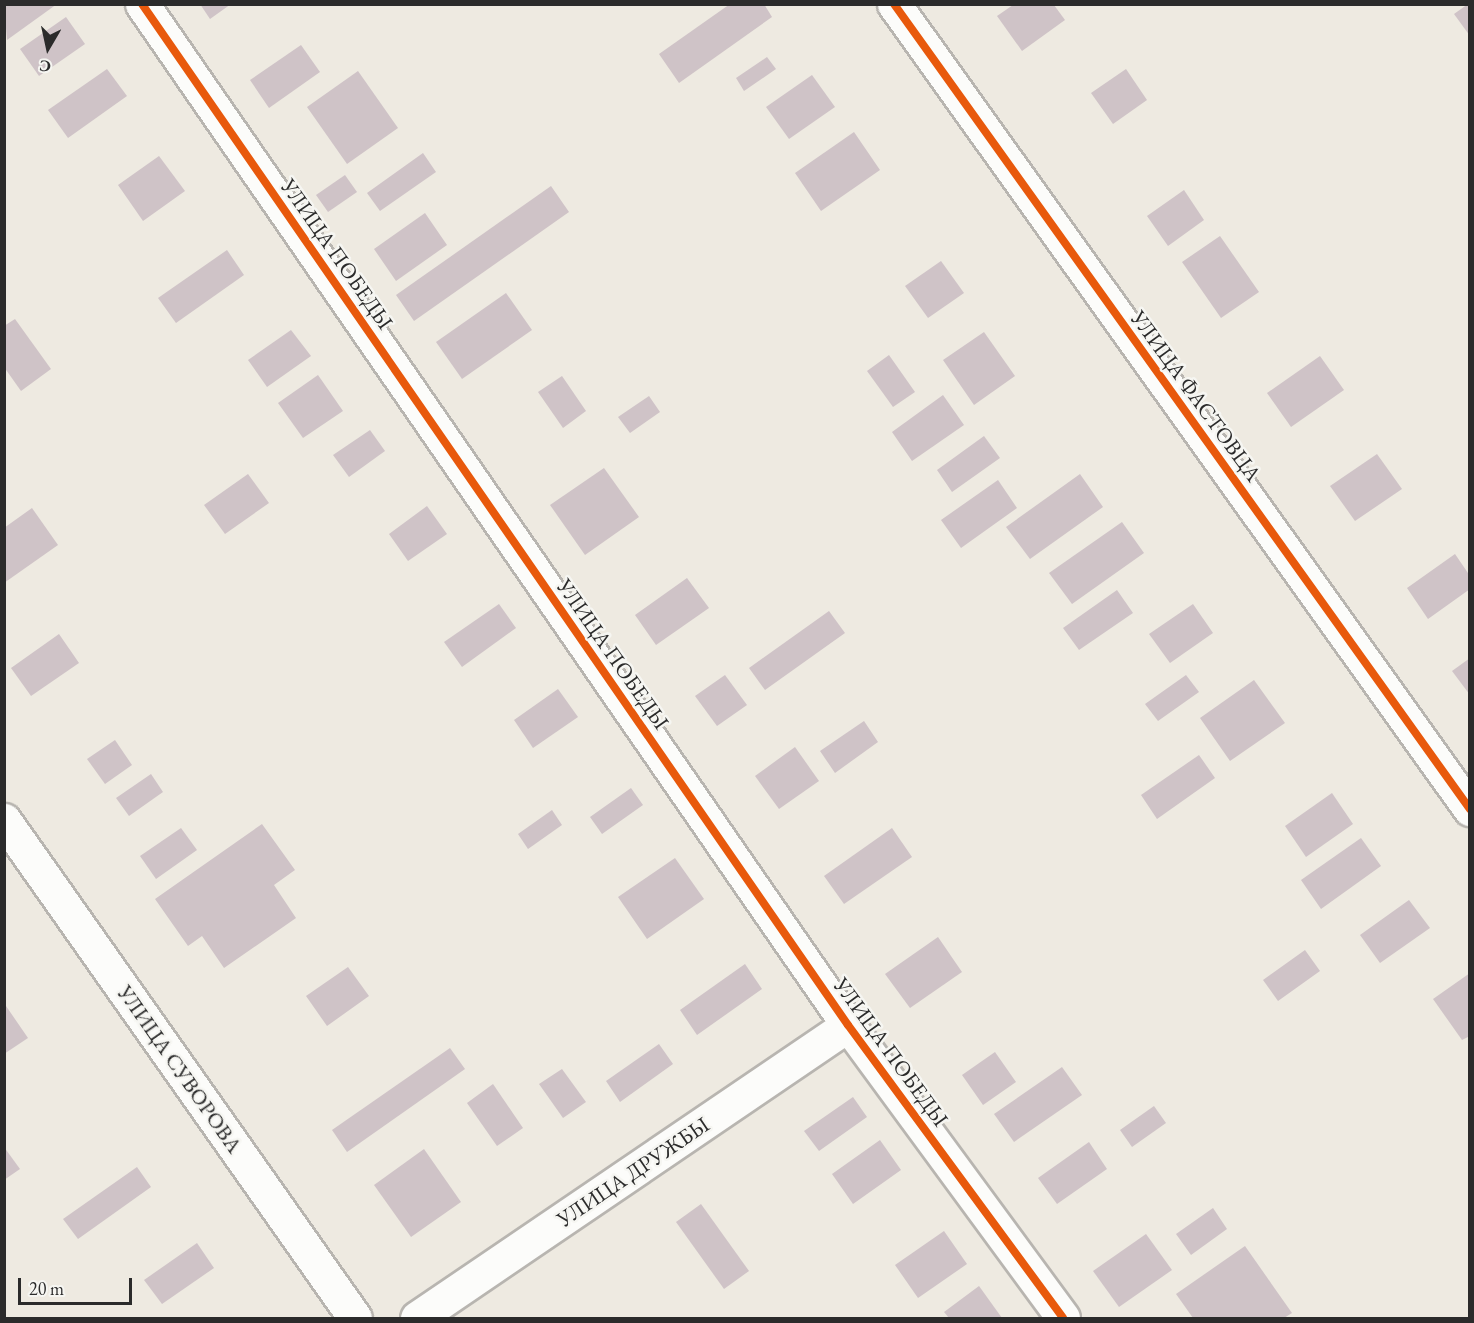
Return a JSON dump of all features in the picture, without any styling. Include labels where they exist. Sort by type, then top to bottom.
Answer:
[{"type":"street","name":"УЛИЦА ПОБЕДЫ","points":[[142,4],[848,1025],[1063,1318]]},
{"type":"street","name":"УЛИЦА ФАСТОВЦА","points":[[894,4],[1470,809]]},
{"type":"street","name":"УЛИЦА СУВОРОВА","points":[[4,820],[355,1318]]},
{"type":"street","name":"УЛИЦА ДРУЖБЫ","points":[[417,1318],[848,1025]]},
{"type":"building","points":[[4,4],[57,4],[7,40]]},
{"type":"building","points":[[200,4],[231,4],[210,19]]},
{"type":"building","points":[[730,4],[764,4],[772,17],[679,83],[659,54]]},
{"type":"building","points":[[1470,4],[1470,36],[1454,14]]},
{"type":"building","points":[[1013,5],[1054,5],[1065,20],[1022,51],[997,16]]},
{"type":"building","points":[[66,17],[85,44],[39,76],[20,49]]},
{"type":"building","points":[[301,45],[320,72],[269,108],[250,80]]},
{"type":"building","points":[[767,57],[776,69],[744,91],[736,78]]},
{"type":"building","points":[[107,69],[127,96],[68,138],[48,110]]},
{"type":"building","points":[[1126,69],[1147,100],[1113,124],[1091,93]]},
{"type":"building","points":[[358,71],[398,128],[347,164],[307,107]]},
{"type":"building","points":[[812,75],[835,107],[789,139],[766,107]]},
{"type":"building","points":[[854,132],[880,170],[821,211],[795,173]]},
{"type":"building","points":[[423,153],[436,172],[380,211],[367,193]]},
{"type":"building","points":[[159,156],[185,191],[143,221],[118,185]]},
{"type":"building","points":[[345,175],[357,192],[328,212],[316,195]]},
{"type":"building","points":[[551,186],[569,212],[414,321],[396,295]]},
{"type":"building","points":[[1184,190],[1204,220],[1168,246],[1147,216]]},
{"type":"building","points":[[425,213],[447,245],[396,281],[374,249]]},
{"type":"building","points":[[1220,236],[1259,292],[1221,318],[1182,262]]},
{"type":"building","points":[[227,250],[244,275],[176,323],[158,298]]},
{"type":"building","points":[[941,261],[964,293],[928,318],[905,286]]},
{"type":"building","points":[[506,293],[532,330],[462,379],[436,342]]},
{"type":"building","points":[[15,319],[51,369],[21,391],[4,367],[4,326]]},
{"type":"building","points":[[291,330],[311,356],[267,387],[248,360]]},
{"type":"building","points":[[984,332],[1015,376],[974,405],[943,360]]},
{"type":"building","points":[[889,355],[915,392],[893,407],[867,371]]},
{"type":"building","points":[[1320,356],[1344,390],[1291,427],[1267,393]]},
{"type":"building","points":[[318,375],[343,411],[303,438],[278,403]]},
{"type":"building","points":[[562,376],[586,411],[563,428],[538,392]]},
{"type":"building","points":[[943,395],[964,425],[912,461],[892,432]]},
{"type":"building","points":[[649,396],[660,412],[630,433],[618,417]]},
{"type":"building","points":[[370,430],[385,451],[349,477],[333,455]]},
{"type":"building","points":[[984,436],[1000,458],[952,492],[937,470]]},
{"type":"building","points":[[1377,454],[1402,489],[1355,521],[1330,486]]},
{"type":"building","points":[[604,468],[639,517],[585,555],[550,505]]},
{"type":"building","points":[[248,474],[269,503],[225,534],[204,505]]},
{"type":"building","points":[[1080,474],[1103,507],[1030,559],[1006,527]]},
{"type":"building","points":[[998,480],[1017,508],[961,548],[941,520]]},
{"type":"building","points":[[427,506],[447,534],[408,561],[389,534]]},
{"type":"building","points":[[32,508],[58,545],[4,583],[4,528]]},
{"type":"building","points":[[1122,522],[1144,553],[1072,604],[1049,573]]},
{"type":"building","points":[[1455,554],[1470,576],[1470,589],[1428,619],[1407,588]]},
{"type":"building","points":[[687,578],[709,608],[656,645],[635,615]]},
{"type":"building","points":[[1117,590],[1133,613],[1079,650],[1063,628]]},
{"type":"building","points":[[499,604],[516,628],[462,667],[444,642]]},
{"type":"building","points":[[1193,604],[1213,633],[1170,663],[1149,634]]},
{"type":"building","points":[[829,611],[845,633],[765,690],[749,668]]},
{"type":"building","points":[[59,634],[79,663],[31,696],[11,668]]},
{"type":"building","points":[[1470,658],[1470,695],[1452,671]]},
{"type":"building","points":[[725,675],[747,705],[717,726],[695,696]]},
{"type":"building","points":[[1186,675],[1199,692],[1158,721],[1145,704]]},
{"type":"building","points":[[1254,680],[1285,723],[1230,761],[1200,718]]},
{"type":"building","points":[[558,689],[578,717],[533,748],[514,720]]},
{"type":"building","points":[[864,721],[878,742],[835,773],[820,751]]},
{"type":"building","points":[[115,740],[132,765],[105,784],[87,759]]},
{"type":"building","points":[[795,747],[819,781],[779,809],[755,776]]},
{"type":"building","points":[[1199,755],[1215,778],[1157,819],[1141,795]]},
{"type":"building","points":[[151,774],[163,792],[129,816],[116,798]]},
{"type":"building","points":[[631,788],[643,805],[602,834],[590,817]]},
{"type":"building","points":[[1332,793],[1353,824],[1306,857],[1285,826]]},
{"type":"building","points":[[552,810],[562,825],[528,849],[518,834]]},
{"type":"building","points":[[262,824],[295,870],[274,885],[296,918],[224,968],[202,936],[188,946],[155,899]]},
{"type":"building","points":[[181,828],[197,850],[156,879],[140,856]]},
{"type":"building","points":[[892,828],[912,857],[844,904],[824,876]]},
{"type":"building","points":[[1361,838],[1381,866],[1321,909],[1301,880]]},
{"type":"building","points":[[675,858],[704,899],[647,939],[618,897]]},
{"type":"building","points":[[1409,900],[1430,928],[1380,963],[1360,935]]},
{"type":"building","points":[[938,937],[962,972],[910,1008],[885,974]]},
{"type":"building","points":[[1305,950],[1320,971],[1278,1001],[1263,980]]},
{"type":"building","points":[[745,964],[762,989],[697,1035],[680,1010]]},
{"type":"building","points":[[348,967],[369,996],[327,1026],[306,996]]},
{"type":"building","points":[[1470,973],[1470,1036],[1462,1040],[1433,999]]},
{"type":"building","points":[[6,1006],[28,1038],[4,1054],[4,1008]]},
{"type":"building","points":[[659,1044],[673,1064],[620,1102],[606,1081]]},
{"type":"building","points":[[450,1048],[465,1069],[347,1152],[332,1130]]},
{"type":"building","points":[[995,1052],[1016,1082],[983,1105],[962,1075]]},
{"type":"building","points":[[1062,1067],[1082,1095],[1014,1142],[994,1114]]},
{"type":"building","points":[[562,1069],[586,1102],[563,1118],[539,1084]]},
{"type":"building","points":[[493,1084],[523,1128],[497,1146],[467,1103]]},
{"type":"building","points":[[853,1097],[867,1117],[819,1151],[804,1131]]},
{"type":"building","points":[[1154,1106],[1166,1123],[1132,1147],[1120,1130]]},
{"type":"building","points":[[880,1140],[901,1170],[853,1204],[832,1174]]},
{"type":"building","points":[[1089,1142],[1107,1169],[1057,1204],[1038,1178]]},
{"type":"building","points":[[4,1147],[20,1169],[4,1180]]},
{"type":"building","points":[[424,1149],[461,1202],[411,1237],[374,1185]]},
{"type":"building","points":[[137,1167],[151,1187],[78,1239],[63,1219]]},
{"type":"building","points":[[701,1204],[749,1271],[724,1289],[676,1222]]},
{"type":"building","points":[[1213,1208],[1227,1229],[1191,1255],[1176,1234]]},
{"type":"building","points":[[944,1231],[967,1264],[918,1298],[895,1265]]},
{"type":"building","points":[[1146,1234],[1172,1270],[1119,1307],[1093,1271]]},
{"type":"building","points":[[197,1243],[214,1268],[162,1304],[144,1280]]},
{"type":"building","points":[[1245,1246],[1292,1313],[1284,1318],[1193,1318],[1176,1294]]},
{"type":"building","points":[[979,1286],[1002,1318],[949,1318],[944,1312]]},
{"type":"cycle path","points":[[142,4],[848,1025],[1063,1318]]},
{"type":"cycle path","points":[[894,4],[1470,809]]}]
